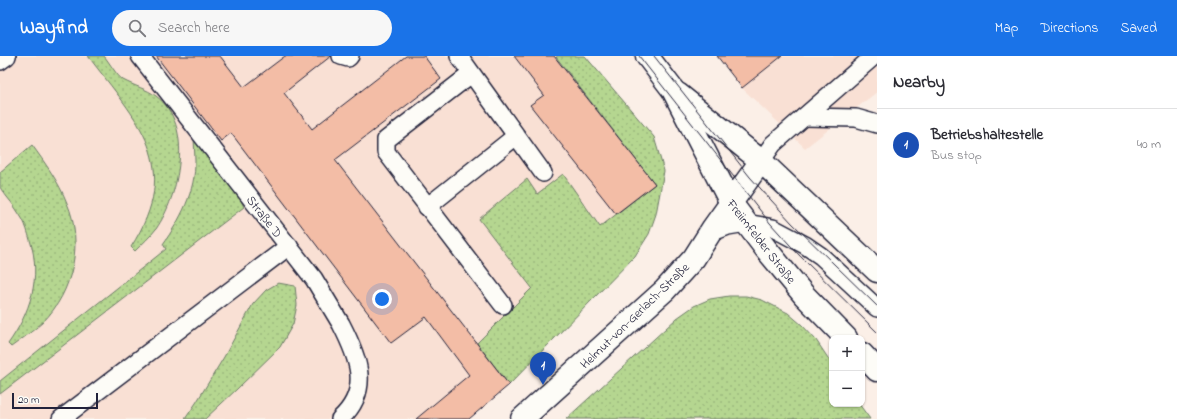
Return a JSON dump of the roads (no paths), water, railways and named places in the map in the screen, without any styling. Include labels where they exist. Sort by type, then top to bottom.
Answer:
[{"type":"street","name":"Freiimfelder Straße","points":[[646,56],[673,90],[731,203],[804,295],[843,335]]},
{"type":"street","name":"Freiimfelder Straße","points":[[673,90],[761,161],[877,271]]},
{"type":"street","name":"Helmut-von-Gerlach-Straße","points":[[522,419],[665,290],[694,258],[761,161]]},
{"type":"street","points":[[865,357],[877,370]]},
{"type":"lane","points":[[0,61],[7,56]]},
{"type":"lane","name":"Straße D","points":[[140,56],[314,279],[331,306],[351,343],[358,362],[359,390],[347,413],[340,419]]},
{"type":"lane","points":[[341,56],[348,58],[350,56]]},
{"type":"lane","points":[[458,56],[544,173]]},
{"type":"lane","points":[[761,161],[773,144],[874,56]]},
{"type":"lane","points":[[472,74],[386,140],[386,152],[503,305]]},
{"type":"lane","points":[[804,117],[856,118],[877,124]]},
{"type":"lane","points":[[428,207],[516,136]]},
{"type":"lane","points":[[710,233],[728,226],[746,223],[773,228],[805,245],[843,275],[877,308]]},
{"type":"lane","points":[[61,419],[288,246]]},
{"type":"tram line","points":[[639,56],[770,223],[799,255],[877,332]]},
{"type":"tram line","points":[[654,56],[750,177],[792,223],[877,306]]},
{"type":"place","name":"Betriebshaltestelle","points":[[543,385]]}]
